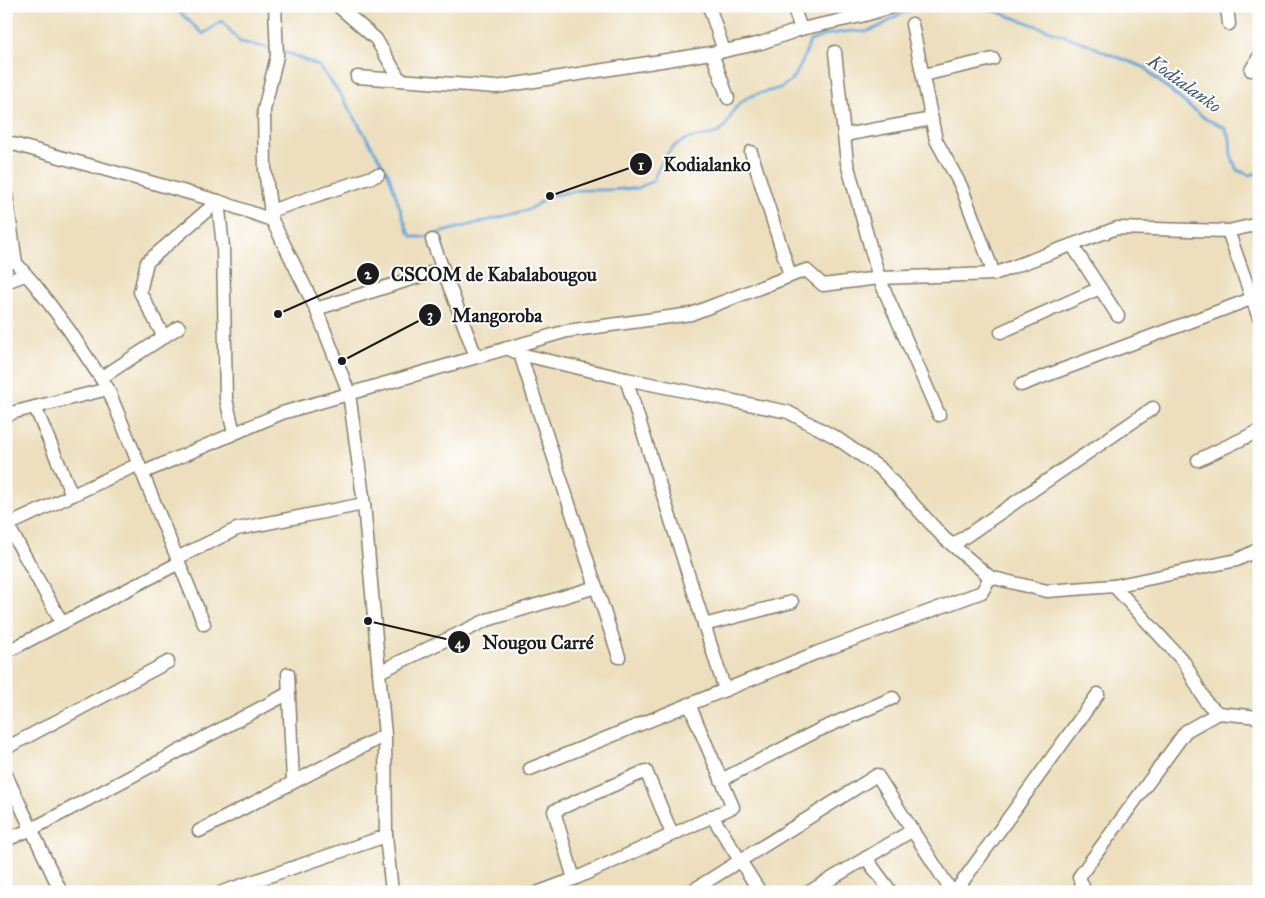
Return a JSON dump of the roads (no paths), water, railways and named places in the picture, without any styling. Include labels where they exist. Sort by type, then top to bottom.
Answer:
[{"type":"street","points":[[275,6],[277,56],[264,110],[265,170],[271,215],[316,309],[350,393],[364,504],[385,734],[386,836],[392,892]]},
{"type":"street","points":[[338,6],[376,39],[400,80]]},
{"type":"street","points":[[709,6],[728,98]]},
{"type":"street","points":[[793,6],[801,29]]},
{"type":"street","points":[[357,77],[496,86],[718,52],[761,43],[801,29],[861,16],[895,6]]},
{"type":"street","points":[[1228,6],[1229,24]]},
{"type":"street","points":[[912,24],[936,140],[961,186],[994,274]]},
{"type":"street","points":[[835,52],[847,163],[879,278],[939,415]]},
{"type":"street","points":[[1251,70],[1259,57]]},
{"type":"street","points":[[923,75],[993,60]]},
{"type":"street","points":[[844,135],[932,119]]},
{"type":"street","points":[[6,142],[218,202],[271,215],[378,175]]},
{"type":"street","points":[[751,152],[790,275]]},
{"type":"street","points":[[6,193],[16,263],[69,330],[105,383],[204,624]]},
{"type":"street","points":[[164,337],[140,292],[147,262],[218,202]]},
{"type":"street","points":[[218,202],[223,247],[226,399],[234,433]]},
{"type":"street","points":[[62,623],[7,525],[72,495],[282,413],[567,331],[691,314],[806,270],[823,285],[879,278],[994,274],[1117,228],[1228,231],[1259,224]]},
{"type":"street","points":[[1228,231],[1259,318]]},
{"type":"street","points":[[432,240],[476,357]]},
{"type":"street","points":[[1072,245],[1118,316]]},
{"type":"street","points":[[316,309],[443,269]]},
{"type":"street","points":[[6,282],[25,274]]},
{"type":"street","points":[[1001,332],[1100,288]]},
{"type":"street","points":[[1021,385],[1251,299]]},
{"type":"street","points":[[6,416],[105,383],[179,327]]},
{"type":"street","points":[[507,348],[520,354],[626,379],[788,412],[835,437],[881,469],[944,538],[990,577],[1047,591],[1114,586],[1236,560],[1259,549]]},
{"type":"street","points":[[520,354],[618,657]]},
{"type":"street","points":[[626,379],[725,690]]},
{"type":"street","points":[[34,407],[72,495]]},
{"type":"street","points":[[953,545],[1153,408]]},
{"type":"street","points":[[1198,460],[1259,431]]},
{"type":"street","points":[[6,652],[237,530],[364,504]]},
{"type":"street","points":[[530,769],[816,652],[982,592],[990,577]]},
{"type":"street","points":[[1114,586],[1184,662],[1206,702],[1218,713],[1259,718]]},
{"type":"street","points":[[379,672],[487,620],[596,587]]},
{"type":"street","points":[[704,626],[792,602]]},
{"type":"street","points":[[6,748],[168,662]]},
{"type":"street","points":[[288,674],[293,782]]},
{"type":"street","points":[[6,840],[32,830],[289,693]]},
{"type":"street","points":[[690,892],[877,775],[953,892],[1098,694]]},
{"type":"street","points":[[721,780],[819,730],[893,698]]},
{"type":"street","points":[[538,892],[574,878],[732,807],[689,704]]},
{"type":"street","points":[[1085,892],[1079,877],[1186,731],[1218,713]]},
{"type":"street","points":[[199,831],[385,734]]},
{"type":"street","points":[[574,878],[554,810],[646,771],[672,834]]},
{"type":"street","points":[[6,775],[61,892]]},
{"type":"street","points":[[712,816],[760,892]]},
{"type":"street","points":[[810,892],[913,830]]},
{"type":"street","points":[[222,892],[386,836]]},
{"type":"street","points":[[866,858],[891,892]]},
{"type":"waterway","name":"Kodialanko","points":[[173,6],[203,34],[222,21],[240,42],[273,49]]},
{"type":"waterway","name":"Kodialanko","points":[[279,51],[319,66],[341,95],[389,175],[408,232],[413,237],[423,237],[528,210],[550,196],[580,190],[638,188],[653,181],[658,168],[673,147],[685,140],[719,132],[726,125],[736,107],[747,98],[786,85],[797,73],[810,41],[830,34],[851,31],[866,32],[879,27],[900,14],[917,8],[940,6]]},
{"type":"waterway","name":"Kodialanko","points":[[981,6],[1090,45],[1146,68],[1190,107],[1206,119],[1224,127],[1230,138],[1231,155],[1237,170],[1249,175],[1259,173]]},
{"type":"place","name":"Kodialanko","points":[[550,196]]},
{"type":"place","name":"CSCOM de Kabalabougou","points":[[278,314]]},
{"type":"place","name":"Mangoroba","points":[[342,361]]},
{"type":"place","name":"Nougou Carré","points":[[368,621]]}]
